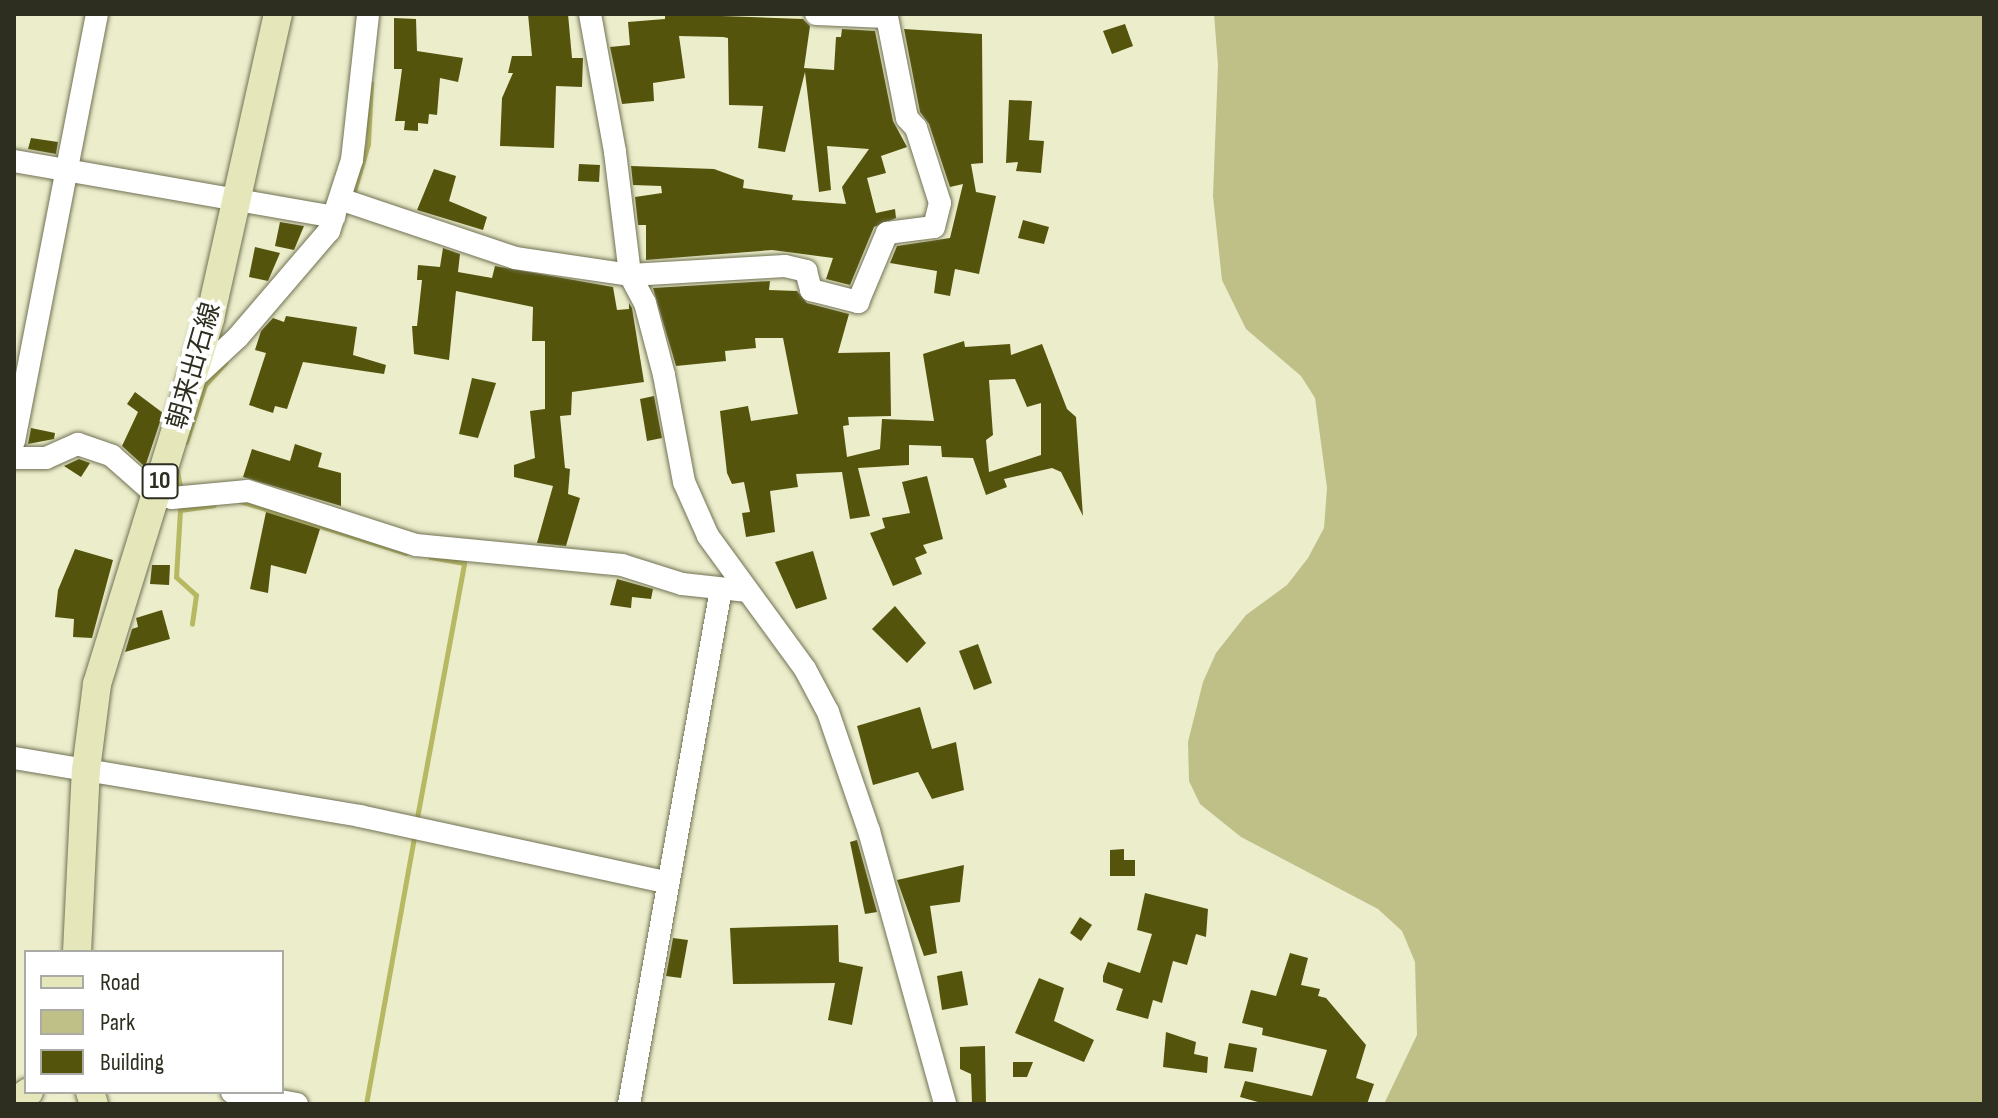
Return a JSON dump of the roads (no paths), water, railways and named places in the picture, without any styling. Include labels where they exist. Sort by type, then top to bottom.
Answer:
[{"type":"main road","name":"朝来出石線","points":[[77,950],[86,770],[97,684],[193,379],[239,201],[278,14]]},
{"type":"street","points":[[14,441],[97,14]]},
{"type":"street","points":[[193,379],[319,246],[337,208],[361,100],[368,14]]},
{"type":"street","points":[[590,14],[630,275],[645,303],[664,375],[684,482],[708,536],[805,669],[828,712],[869,831],[945,1104]]},
{"type":"street","points":[[14,161],[239,201],[337,208],[515,258],[630,275],[785,266],[806,271],[811,290],[858,302],[887,233],[934,227],[940,203],[916,128],[907,118],[887,17],[816,14]]},
{"type":"street","points":[[14,458],[46,458],[78,444],[112,456],[155,494],[172,498],[248,491],[416,545],[622,565],[682,584],[746,591]]},
{"type":"street","points":[[629,1104],[666,882],[721,589]]},
{"type":"street","points":[[14,758],[360,816],[666,882]]},
{"type":"street","points":[[243,1094],[297,1104]]},
{"type":"waterway","points":[[352,198],[368,144],[371,83]]},
{"type":"waterway","points":[[186,442],[205,385],[225,363]]},
{"type":"waterway","points":[[177,471],[181,492]]},
{"type":"waterway","points":[[240,501],[406,553]]},
{"type":"waterway","points":[[180,510],[214,505]]},
{"type":"waterway","points":[[180,510],[176,577],[196,595],[192,624]]},
{"type":"waterway","points":[[416,823],[464,563],[431,557]]},
{"type":"waterway","points":[[366,1104],[415,833]]}]
